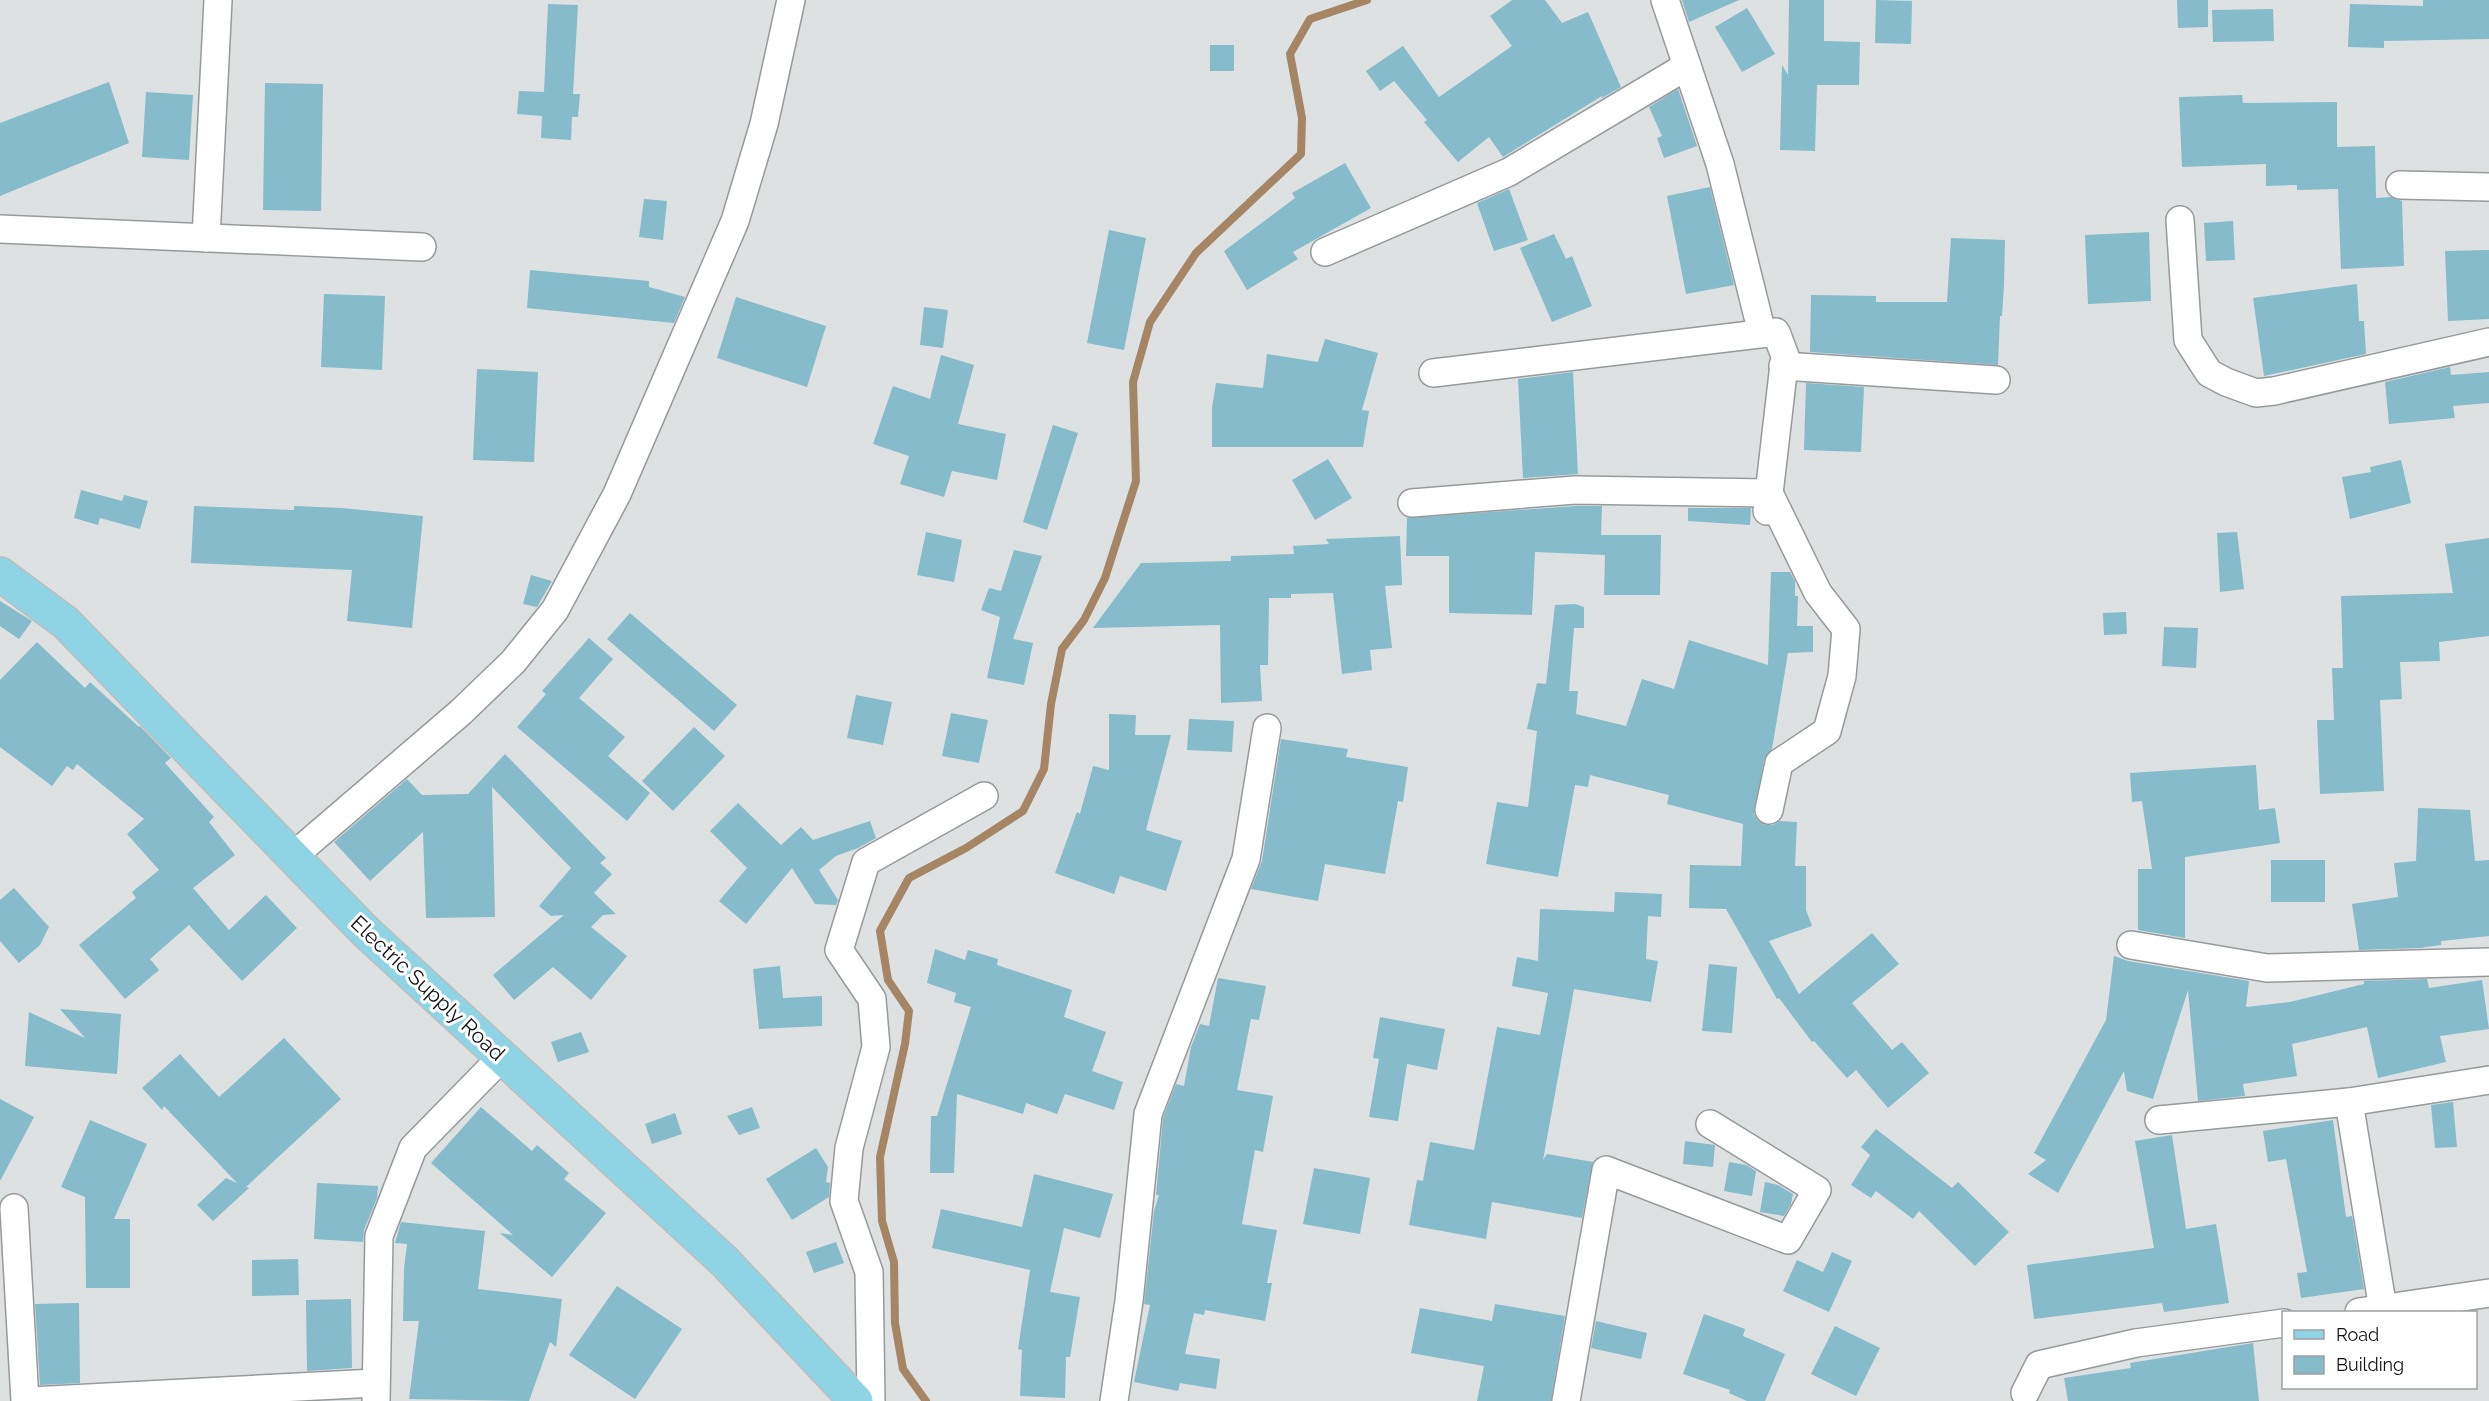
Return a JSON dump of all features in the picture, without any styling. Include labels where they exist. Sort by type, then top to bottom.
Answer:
[{"type":"main road","name":"Electric Supply Road","points":[[0,574],[66,622],[366,932],[724,1261],[856,1401]]},
{"type":"street","points":[[206,238],[218,0]]},
{"type":"street","points":[[292,857],[461,712],[513,662],[555,610],[617,494],[735,221],[764,124],[791,0]]},
{"type":"street","points":[[1665,0],[1720,164],[1762,333]]},
{"type":"street","points":[[1325,252],[1509,172],[1687,66]]},
{"type":"street","points":[[2400,185],[2489,187]]},
{"type":"street","points":[[2180,220],[2188,340],[2209,372],[2226,382],[2256,393],[2274,391],[2489,342]]},
{"type":"street","points":[[0,229],[422,247]]},
{"type":"street","points":[[1433,372],[1776,332],[1785,356],[1766,522]]},
{"type":"street","points":[[1784,366],[1996,380]]},
{"type":"street","points":[[1412,503],[1575,490],[1769,493]]},
{"type":"street","points":[[1768,810],[1779,763],[1827,731],[1842,676],[1846,629],[1818,593],[1769,493]]},
{"type":"street","points":[[1114,1401],[1129,1301],[1148,1114],[1246,859],[1267,728]]},
{"type":"street","points":[[871,1401],[869,1272],[844,1201],[849,1148],[876,1047],[872,999],[839,950],[866,862],[984,796]]},
{"type":"street","points":[[2131,945],[2266,968],[2489,962]]},
{"type":"street","points":[[31,1401],[376,1392],[379,1236],[413,1148],[502,1057]]},
{"type":"street","points":[[2158,1120],[2349,1102],[2489,1080]]},
{"type":"street","points":[[2349,1102],[2371,1311],[2489,1293]]},
{"type":"street","points":[[1566,1401],[1606,1170],[1788,1240],[1817,1190],[1710,1124]]},
{"type":"street","points":[[14,1208],[25,1401]]},
{"type":"street","points":[[2025,1393],[2039,1365],[2136,1342],[2282,1323]]},
{"type":"street","points":[[0,1401],[14,1401]]},
{"type":"building","points":[[1512,0],[1545,0],[1562,23],[1588,12],[1621,87],[1602,98],[1602,96],[1503,157],[1489,137],[1458,162],[1424,122],[1427,120],[1394,81],[1380,91],[1366,71],[1403,46],[1439,97],[1512,46],[1490,16]]},
{"type":"building","points":[[1682,0],[1739,0],[1689,22]]},
{"type":"building","points":[[1789,0],[1824,0],[1824,41],[1860,42],[1859,85],[1817,85],[1815,151],[1780,150],[1782,65],[1788,75]]},
{"type":"building","points":[[1876,0],[1912,1],[1911,44],[1875,43]]},
{"type":"building","points":[[2177,0],[2208,0],[2208,27],[2178,28]]},
{"type":"building","points":[[2423,0],[2489,0],[2489,39],[2384,41],[2384,48],[2348,47],[2350,4],[2423,6]]},
{"type":"building","points":[[548,4],[578,5],[573,94],[580,94],[578,117],[572,117],[571,140],[541,138],[542,116],[517,114],[519,91],[544,92]]},
{"type":"building","points":[[1747,8],[1775,54],[1742,72],[1715,27]]},
{"type":"building","points":[[2273,9],[2274,41],[2213,42],[2212,10]]},
{"type":"building","points":[[1210,45],[1234,45],[1234,71],[1210,71]]},
{"type":"building","points":[[109,82],[129,143],[0,196],[0,123]]},
{"type":"building","points":[[265,83],[323,84],[321,211],[263,210]]},
{"type":"building","points":[[1678,89],[1697,146],[1664,158],[1657,138],[1662,136],[1649,107]]},
{"type":"building","points":[[146,92],[193,95],[189,160],[142,157]]},
{"type":"building","points":[[2242,95],[2243,103],[2337,102],[2337,147],[2375,146],[2376,198],[2391,197],[2402,201],[2404,266],[2341,269],[2338,189],[2297,190],[2297,185],[2266,186],[2266,164],[2182,167],[2179,97]]},
{"type":"building","points":[[1345,163],[1371,208],[1293,252],[1298,259],[1247,290],[1224,251],[1295,198],[1292,193]]},
{"type":"building","points":[[1710,187],[1734,285],[1686,294],[1667,196]]},
{"type":"building","points":[[1509,189],[1528,240],[1494,251],[1477,203]]},
{"type":"building","points":[[644,199],[667,201],[663,240],[639,237]]},
{"type":"building","points":[[2233,221],[2235,260],[2206,261],[2204,223]]},
{"type":"building","points":[[1109,230],[1146,238],[1124,350],[1087,343]]},
{"type":"building","points":[[2149,232],[2151,301],[2088,304],[2085,235]]},
{"type":"building","points":[[1554,234],[1566,259],[1572,256],[1592,306],[1552,322],[1520,248]]},
{"type":"building","points":[[1951,238],[2005,240],[1998,365],[1810,352],[1811,295],[1876,296],[1876,302],[1947,302]]},
{"type":"building","points":[[2489,250],[2489,319],[2448,321],[2445,251]]},
{"type":"building","points":[[530,270],[649,281],[649,287],[685,297],[674,323],[527,308]]},
{"type":"building","points":[[2357,284],[2359,321],[2364,321],[2366,354],[2264,376],[2253,298]]},
{"type":"building","points":[[324,294],[385,296],[382,370],[321,367]]},
{"type":"building","points":[[736,297],[826,326],[807,387],[717,358]]},
{"type":"building","points":[[924,307],[948,310],[943,348],[920,345]]},
{"type":"building","points":[[1325,339],[1378,353],[1362,410],[1369,411],[1363,447],[1212,447],[1212,408],[1216,383],[1263,388],[1267,354],[1318,362]]},
{"type":"building","points":[[941,355],[974,365],[958,424],[1006,434],[997,480],[952,471],[944,497],[900,484],[909,456],[873,444],[893,386],[930,399]]},
{"type":"building","points":[[2450,367],[2451,375],[2489,372],[2489,403],[2453,406],[2455,418],[2389,424],[2385,382]]},
{"type":"building","points":[[477,369],[538,372],[534,462],[473,460]]},
{"type":"building","points":[[1573,372],[1578,474],[1523,478],[1518,379]]},
{"type":"building","points":[[1806,383],[1864,387],[1861,452],[1804,450]]},
{"type":"building","points":[[1053,425],[1078,433],[1047,530],[1023,522]]},
{"type":"building","points":[[1328,459],[1352,498],[1315,520],[1292,480]]},
{"type":"building","points":[[2401,460],[2411,503],[2350,519],[2342,477],[2371,472],[2370,467]]},
{"type":"building","points":[[81,490],[122,501],[124,495],[148,501],[140,529],[100,518],[98,525],[74,518]]},
{"type":"building","points":[[194,506],[294,510],[294,506],[342,508],[423,516],[412,628],[347,621],[352,570],[191,563]]},
{"type":"building","points":[[1602,506],[1601,535],[1661,535],[1660,595],[1604,595],[1605,555],[1535,552],[1532,615],[1449,613],[1449,556],[1406,556],[1407,518]]},
{"type":"building","points":[[1688,508],[1751,508],[1750,525],[1688,521]]},
{"type":"building","points":[[926,532],[962,540],[954,582],[917,575]]},
{"type":"building","points":[[2237,532],[2244,589],[2220,592],[2217,533]]},
{"type":"building","points":[[1400,536],[1402,585],[1385,586],[1392,648],[1370,650],[1372,670],[1342,674],[1333,593],[1291,594],[1291,598],[1269,598],[1268,665],[1260,665],[1262,701],[1221,703],[1220,625],[1093,628],[1141,563],[1231,561],[1231,556],[1294,554],[1293,546],[1329,544],[1326,539]]},
{"type":"building","points":[[2489,538],[2489,636],[2439,642],[2440,661],[2400,662],[2402,699],[2380,700],[2384,791],[2320,794],[2317,720],[2334,720],[2332,668],[2343,668],[2341,596],[2453,593],[2445,544]]},
{"type":"building","points":[[1014,550],[1042,556],[1013,639],[1033,643],[1024,685],[987,678],[1000,617],[981,610],[989,588],[1001,591]]},
{"type":"building","points":[[1771,572],[1790,572],[1795,581],[1795,596],[1798,596],[1797,626],[1813,626],[1813,652],[1788,653],[1772,749],[1764,760],[1754,814],[1758,821],[1766,825],[1773,825],[1780,821],[1797,822],[1795,866],[1806,866],[1806,910],[1812,926],[1769,941],[1799,994],[1872,933],[1899,964],[1852,1003],[1892,1050],[1902,1042],[1929,1073],[1888,1108],[1856,1070],[1847,1078],[1814,1041],[1812,1042],[1779,998],[1777,999],[1726,909],[1689,908],[1690,865],[1741,866],[1743,824],[1667,804],[1669,795],[1590,775],[1588,787],[1575,785],[1558,877],[1486,864],[1497,802],[1528,807],[1537,731],[1527,729],[1537,683],[1546,684],[1555,605],[1575,604],[1584,607],[1584,628],[1574,628],[1569,691],[1578,691],[1576,714],[1626,726],[1642,679],[1674,689],[1689,640],[1768,665]]},
{"type":"building","points":[[531,575],[552,581],[537,607],[523,604]]},
{"type":"building","points":[[0,601],[32,621],[19,639],[0,626]]},
{"type":"building","points":[[2126,612],[2127,634],[2104,635],[2103,613]]},
{"type":"building","points":[[630,613],[737,705],[714,731],[607,639]]},
{"type":"building","points":[[2164,627],[2198,628],[2196,668],[2162,666]]},
{"type":"building","points":[[589,638],[613,659],[579,698],[625,737],[608,756],[650,793],[627,821],[517,727],[546,694],[542,691]]},
{"type":"building","points":[[37,642],[85,688],[90,682],[140,726],[171,758],[165,763],[214,817],[209,822],[235,855],[193,888],[229,930],[266,895],[297,928],[242,981],[189,925],[150,959],[159,970],[125,999],[79,945],[136,898],[132,892],[159,870],[127,834],[144,819],[77,764],[73,770],[67,766],[52,786],[0,747],[0,680]]},
{"type":"building","points":[[856,695],[892,702],[883,745],[847,738]]},
{"type":"building","points":[[951,713],[988,720],[979,763],[942,756]]},
{"type":"building","points":[[1109,714],[1136,715],[1135,735],[1171,735],[1146,830],[1182,841],[1166,891],[1120,876],[1114,894],[1055,873],[1077,812],[1080,814],[1093,766],[1109,770]]},
{"type":"building","points":[[1189,719],[1234,721],[1232,752],[1187,750]]},
{"type":"building","points":[[694,727],[725,756],[673,811],[642,781]]},
{"type":"building","points":[[1281,739],[1348,749],[1346,757],[1408,767],[1403,802],[1398,801],[1385,874],[1325,864],[1318,901],[1251,889],[1262,861]]},
{"type":"building","points":[[505,754],[606,858],[600,863],[612,874],[594,893],[616,914],[603,915],[591,927],[627,956],[591,1000],[553,967],[514,1000],[493,975],[564,915],[551,916],[539,906],[571,868],[492,787],[495,917],[426,918],[423,832],[370,881],[334,842],[407,779],[422,795],[468,794]]},
{"type":"building","points":[[2256,765],[2259,810],[2275,808],[2280,843],[2185,857],[2185,938],[2138,930],[2138,869],[2152,869],[2142,801],[2132,802],[2130,773]]},
{"type":"building","points":[[738,803],[781,845],[801,827],[813,840],[870,821],[876,838],[836,856],[819,870],[838,900],[836,905],[815,904],[792,868],[746,924],[719,901],[747,868],[710,831]]},
{"type":"building","points":[[2418,808],[2470,810],[2475,861],[2489,860],[2489,936],[2441,941],[2441,945],[2420,948],[2359,950],[2352,904],[2398,897],[2394,863],[2416,861]]},
{"type":"building","points":[[2271,860],[2325,860],[2325,902],[2271,902]]},
{"type":"building","points":[[14,888],[49,927],[40,945],[19,963],[0,941],[0,900]]},
{"type":"building","points":[[1615,892],[1662,894],[1661,917],[1648,916],[1646,959],[1658,961],[1651,1002],[1574,989],[1543,1160],[1547,1154],[1593,1162],[1582,1218],[1492,1202],[1486,1239],[1409,1225],[1417,1180],[1423,1181],[1430,1142],[1474,1150],[1497,1027],[1540,1035],[1548,993],[1512,986],[1517,957],[1538,961],[1540,909],[1614,912]]},
{"type":"building","points":[[935,949],[965,960],[968,950],[998,959],[997,965],[1072,990],[1064,1017],[1106,1032],[1092,1071],[1123,1082],[1114,1110],[1065,1094],[1057,1114],[1026,1103],[1023,1114],[957,1094],[954,1173],[930,1173],[931,1116],[937,1116],[971,1007],[954,1002],[956,993],[927,983]]},
{"type":"building","points":[[2114,956],[2128,961],[2249,981],[2246,1007],[2290,1002],[2364,984],[2364,981],[2427,979],[2429,988],[2482,980],[2489,1029],[2440,1036],[2446,1062],[2378,1078],[2367,1027],[2292,1044],[2297,1076],[2243,1084],[2245,1096],[2198,1101],[2188,990],[2153,1099],[2127,1091],[2124,1071],[2058,1193],[2028,1174],[2046,1160],[2034,1153],[2106,1020]]},
{"type":"building","points":[[1709,964],[1737,967],[1732,1033],[1702,1031]]},
{"type":"building","points":[[780,966],[783,998],[822,996],[822,1026],[759,1029],[753,969]]},
{"type":"building","points":[[1218,978],[1266,986],[1259,1020],[1251,1019],[1237,1090],[1273,1096],[1263,1152],[1255,1150],[1242,1224],[1277,1230],[1267,1283],[1272,1283],[1265,1321],[1205,1310],[1204,1315],[1194,1313],[1185,1354],[1220,1359],[1216,1389],[1180,1383],[1178,1391],[1134,1382],[1150,1305],[1144,1304],[1154,1211],[1159,1195],[1156,1195],[1163,1118],[1176,1084],[1184,1086],[1191,1047],[1200,1024],[1209,1026]]},
{"type":"building","points":[[60,1009],[121,1014],[117,1074],[25,1066],[29,1012],[85,1038]]},
{"type":"building","points":[[1380,1017],[1445,1029],[1437,1070],[1407,1064],[1398,1121],[1369,1117],[1379,1059],[1373,1058]]},
{"type":"building","points":[[581,1032],[589,1052],[558,1062],[551,1042]]},
{"type":"building","points":[[284,1038],[341,1099],[246,1187],[249,1188],[213,1221],[197,1205],[226,1178],[237,1183],[164,1106],[162,1110],[142,1088],[180,1054],[219,1097]]},
{"type":"building","points":[[0,1099],[34,1117],[0,1181]]},
{"type":"building","points":[[2453,1102],[2457,1147],[2435,1148],[2431,1105]]},
{"type":"building","points":[[481,1107],[532,1151],[537,1145],[569,1173],[564,1179],[606,1213],[552,1277],[500,1233],[513,1235],[431,1163]]},
{"type":"building","points":[[752,1107],[760,1128],[739,1135],[727,1116]]},
{"type":"building","points":[[675,1113],[682,1134],[652,1144],[645,1124]]},
{"type":"building","points":[[90,1120],[147,1144],[114,1219],[130,1219],[130,1288],[86,1288],[85,1197],[61,1187]]},
{"type":"building","points":[[2333,1120],[2346,1217],[2352,1216],[2364,1289],[2301,1298],[2297,1273],[2307,1272],[2286,1159],[2268,1162],[2263,1131]]},
{"type":"building","points":[[1876,1129],[1952,1188],[1958,1182],[2009,1232],[1975,1266],[1919,1211],[1913,1219],[1876,1191],[1871,1198],[1851,1185],[1870,1155],[1861,1147]]},
{"type":"building","points":[[2172,1135],[2186,1229],[2216,1224],[2229,1303],[2164,1312],[2162,1303],[2034,1319],[2027,1265],[2154,1248],[2135,1141]]},
{"type":"building","points":[[1685,1141],[1715,1145],[1713,1167],[1683,1164]]},
{"type":"building","points":[[816,1148],[828,1167],[826,1182],[830,1183],[829,1197],[792,1220],[766,1179]]},
{"type":"building","points":[[1729,1162],[1746,1165],[1756,1171],[1752,1196],[1724,1191]]},
{"type":"building","points":[[1314,1168],[1370,1178],[1360,1234],[1303,1224]]},
{"type":"building","points":[[1034,1174],[1113,1194],[1100,1238],[1064,1228],[1050,1292],[1080,1297],[1070,1357],[1066,1357],[1065,1398],[1020,1396],[1022,1350],[1018,1349],[1030,1270],[932,1248],[941,1209],[1022,1227]]},
{"type":"building","points":[[1765,1182],[1778,1185],[1793,1194],[1791,1204],[1784,1216],[1760,1212]]},
{"type":"building","points":[[317,1183],[378,1186],[377,1198],[364,1230],[363,1242],[314,1239]]},
{"type":"building","points":[[401,1222],[485,1231],[478,1289],[562,1299],[556,1347],[550,1342],[529,1401],[409,1399],[419,1321],[403,1321],[407,1244],[395,1243]]},
{"type":"building","points":[[836,1242],[844,1263],[814,1273],[806,1252]]},
{"type":"building","points":[[1832,1252],[1852,1261],[1829,1312],[1783,1291],[1797,1260],[1823,1272]]},
{"type":"building","points":[[298,1259],[299,1295],[252,1296],[252,1260]]},
{"type":"building","points":[[617,1286],[682,1329],[635,1399],[569,1355]]},
{"type":"building","points":[[351,1299],[352,1368],[307,1371],[306,1300]]},
{"type":"building","points":[[79,1303],[80,1383],[40,1385],[35,1304]]},
{"type":"building","points":[[1495,1304],[1565,1316],[1551,1401],[1477,1401],[1484,1366],[1411,1353],[1420,1308],[1492,1321]]},
{"type":"building","points":[[1704,1314],[1745,1329],[1743,1336],[1785,1354],[1765,1401],[1747,1401],[1729,1393],[1730,1390],[1683,1374]]},
{"type":"building","points":[[1596,1321],[1647,1333],[1641,1359],[1591,1348]]},
{"type":"building","points":[[1835,1326],[1880,1348],[1856,1396],[1811,1374]]},
{"type":"building","points":[[2253,1343],[2259,1401],[2068,1401],[2064,1378],[2131,1368],[2130,1363]]},
{"type":"waterway","points":[[926,1401],[903,1369],[895,1323],[894,1262],[882,1221],[880,1157],[905,1044],[909,1011],[888,980],[880,931],[909,878],[966,848],[1023,811],[1044,769],[1051,704],[1062,649],[1084,620],[1105,578],[1136,481],[1133,382],[1150,322],[1196,253],[1301,154],[1302,118],[1290,54],[1310,19],[1367,0]]}]
